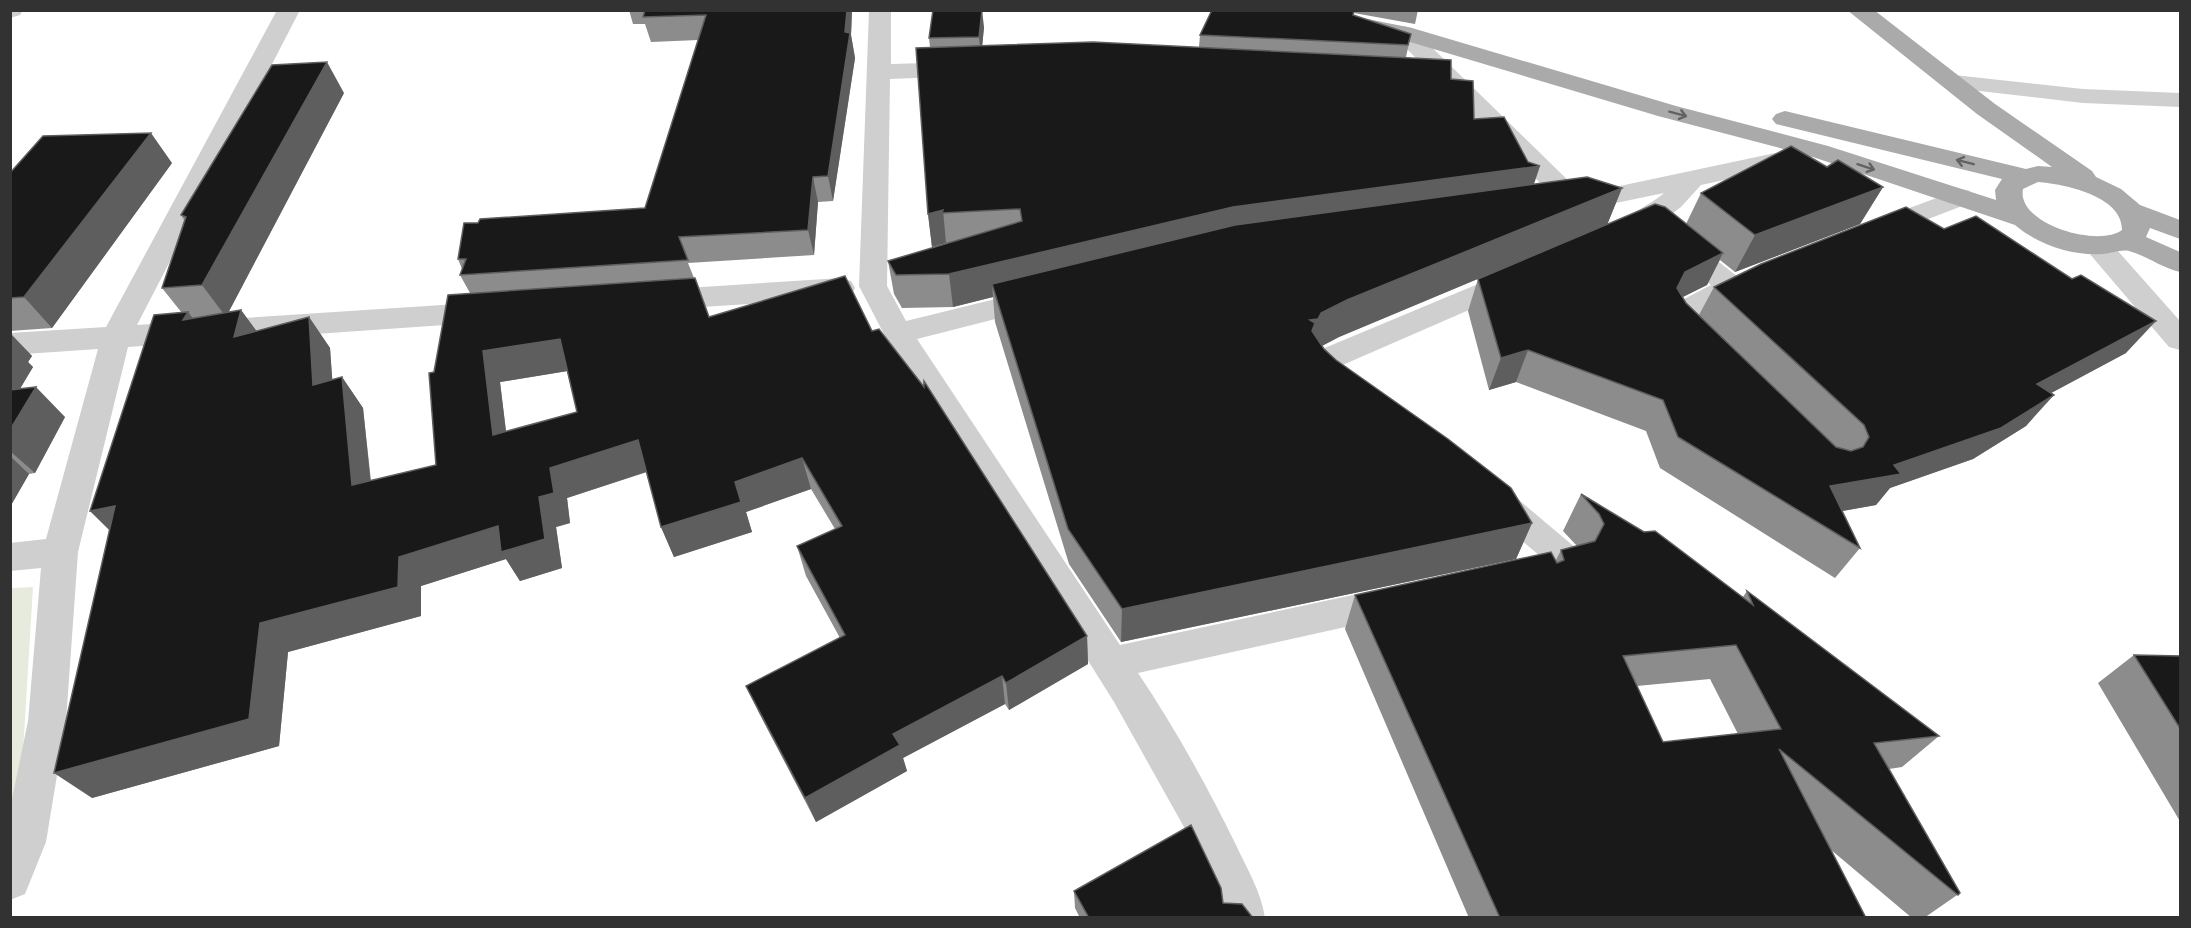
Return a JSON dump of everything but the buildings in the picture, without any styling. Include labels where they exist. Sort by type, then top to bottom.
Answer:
[{"type":"main road","points":[[1285,10],[1336,15],[1404,33],[1667,111],[1819,152],[2024,219],[2058,238],[2099,247],[2116,245],[2128,240],[2135,232],[2136,223],[2130,212],[2117,199],[1986,110],[1858,10]]},
{"type":"main road","points":[[1542,73],[1629,84],[1708,100],[2027,176],[2057,175],[2099,188]]},
{"type":"main road","points":[[1986,110],[2027,176]]},
{"type":"main road","points":[[2024,219],[2007,198],[2007,189],[2012,182],[2027,176]]},
{"type":"main road","points":[[2130,212],[2181,230]]},
{"type":"main road","points":[[2128,240],[2181,263]]},
{"type":"street","points":[[10,879],[24,842],[47,721],[60,552],[116,336],[290,10]]},
{"type":"street","points":[[880,10],[873,286],[898,333],[1111,663],[1199,813],[1241,902],[1243,918]]},
{"type":"street","points":[[1404,33],[1576,203]]},
{"type":"street","points":[[880,72],[986,69]]},
{"type":"street","points":[[1419,81],[1455,83]]},
{"type":"street","points":[[1953,82],[2083,96],[2181,100]]},
{"type":"street","points":[[1543,208],[1819,152]]},
{"type":"street","points":[[1605,239],[1648,220],[1677,198],[1693,177]]},
{"type":"street","points":[[1852,240],[1961,197]]},
{"type":"street","points":[[1648,220],[1743,283],[1678,314],[1683,327],[1714,356]]},
{"type":"street","points":[[2099,247],[2181,340]]},
{"type":"street","points":[[1364,403],[1325,373],[1322,368],[1326,360],[1541,267]]},
{"type":"street","points":[[625,302],[873,286]]},
{"type":"street","points":[[898,333],[1059,293]]},
{"type":"street","points":[[10,344],[518,309]]},
{"type":"street","points":[[1473,483],[1550,544],[1565,559],[1563,565],[1559,567],[1503,577]]},
{"type":"street","points":[[10,557],[60,552]]},
{"type":"street","points":[[1111,663],[1422,595]]},
{"type":"shaded area","points":[[33,587],[18,835],[11,848],[11,588]]}]
